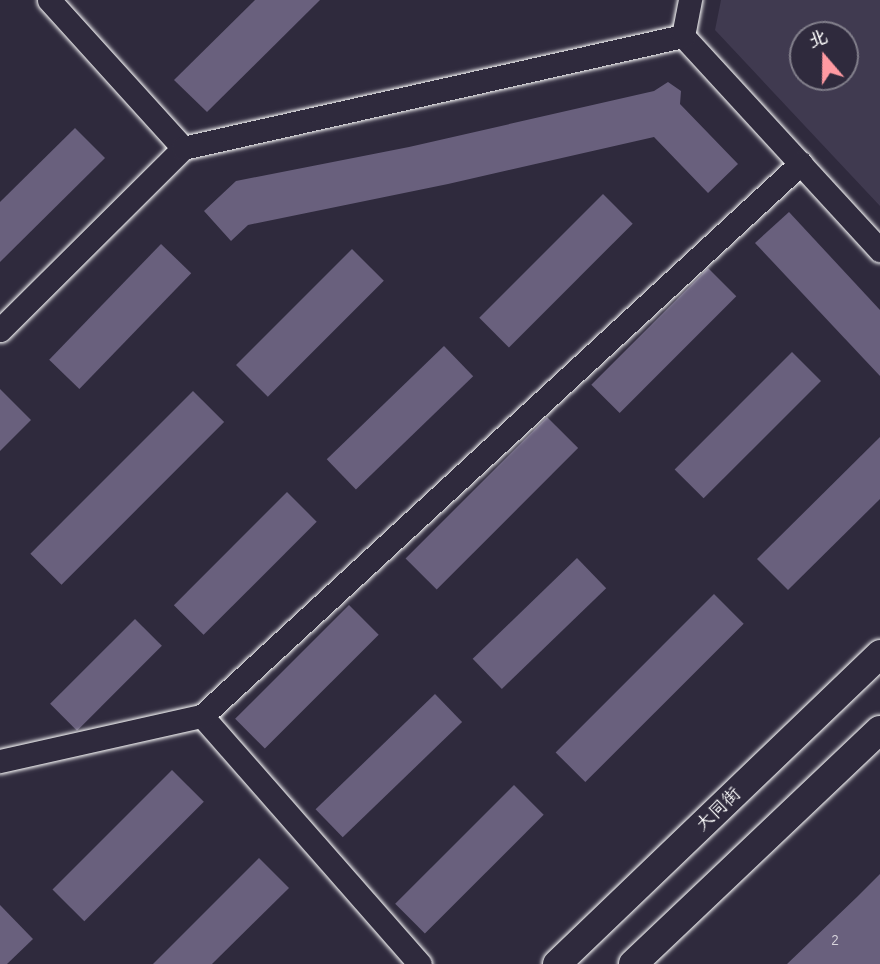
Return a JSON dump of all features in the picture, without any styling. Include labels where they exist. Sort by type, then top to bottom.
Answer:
[{"type":"main road","name":"大同街","points":[[557,964],[880,654]]},
{"type":"main road","points":[[633,964],[880,730]]},
{"type":"street","points":[[49,0],[183,148]]},
{"type":"street","points":[[682,36],[690,0]]},
{"type":"street","points":[[0,330],[183,148],[682,36]]},
{"type":"street","points":[[682,36],[880,250]]},
{"type":"street","points":[[0,761],[202,716],[801,163]]},
{"type":"street","points":[[202,716],[420,964]]},
{"type":"shaded area","points":[[721,0],[880,0],[880,206],[715,30]]},
{"type":"building","points":[[255,0],[320,0],[207,112],[174,80]]},
{"type":"building","points":[[668,82],[681,91],[680,104],[738,164],[708,193],[654,137],[448,184],[248,225],[231,241],[204,211],[236,181],[409,147],[654,91]]},
{"type":"building","points":[[75,128],[105,158],[0,262],[0,202]]},
{"type":"building","points":[[603,194],[633,224],[509,347],[479,318]]},
{"type":"building","points":[[789,212],[880,310],[880,376],[755,243]]},
{"type":"building","points":[[161,244],[191,273],[79,389],[49,360]]},
{"type":"building","points":[[352,249],[384,281],[268,397],[236,365]]},
{"type":"building","points":[[708,268],[736,296],[620,413],[591,385]]},
{"type":"building","points":[[444,346],[473,376],[356,489],[327,459]]},
{"type":"building","points":[[792,352],[821,381],[704,498],[675,469]]},
{"type":"building","points":[[0,389],[31,420],[0,451]]},
{"type":"building","points":[[193,391],[224,422],[61,585],[30,554]]},
{"type":"building","points":[[547,417],[578,448],[437,590],[406,558]]},
{"type":"building","points":[[880,437],[880,499],[788,590],[757,559]]},
{"type":"building","points":[[287,492],[317,522],[204,635],[174,605]]},
{"type":"building","points":[[577,558],[606,588],[502,689],[473,659]]},
{"type":"building","points":[[714,594],[744,624],[585,782],[556,752]]},
{"type":"building","points":[[349,605],[379,635],[265,749],[235,719]]},
{"type":"building","points":[[135,619],[162,646],[77,731],[50,704]]},
{"type":"building","points":[[435,694],[462,722],[343,837],[316,809]]},
{"type":"building","points":[[172,770],[204,802],[84,921],[52,890]]},
{"type":"building","points":[[514,785],[544,815],[425,933],[395,904]]},
{"type":"building","points":[[259,858],[289,888],[212,964],[153,964]]},
{"type":"building","points":[[880,874],[880,964],[787,964],[857,897]]},
{"type":"building","points":[[0,905],[33,939],[7,964],[0,964]]}]
